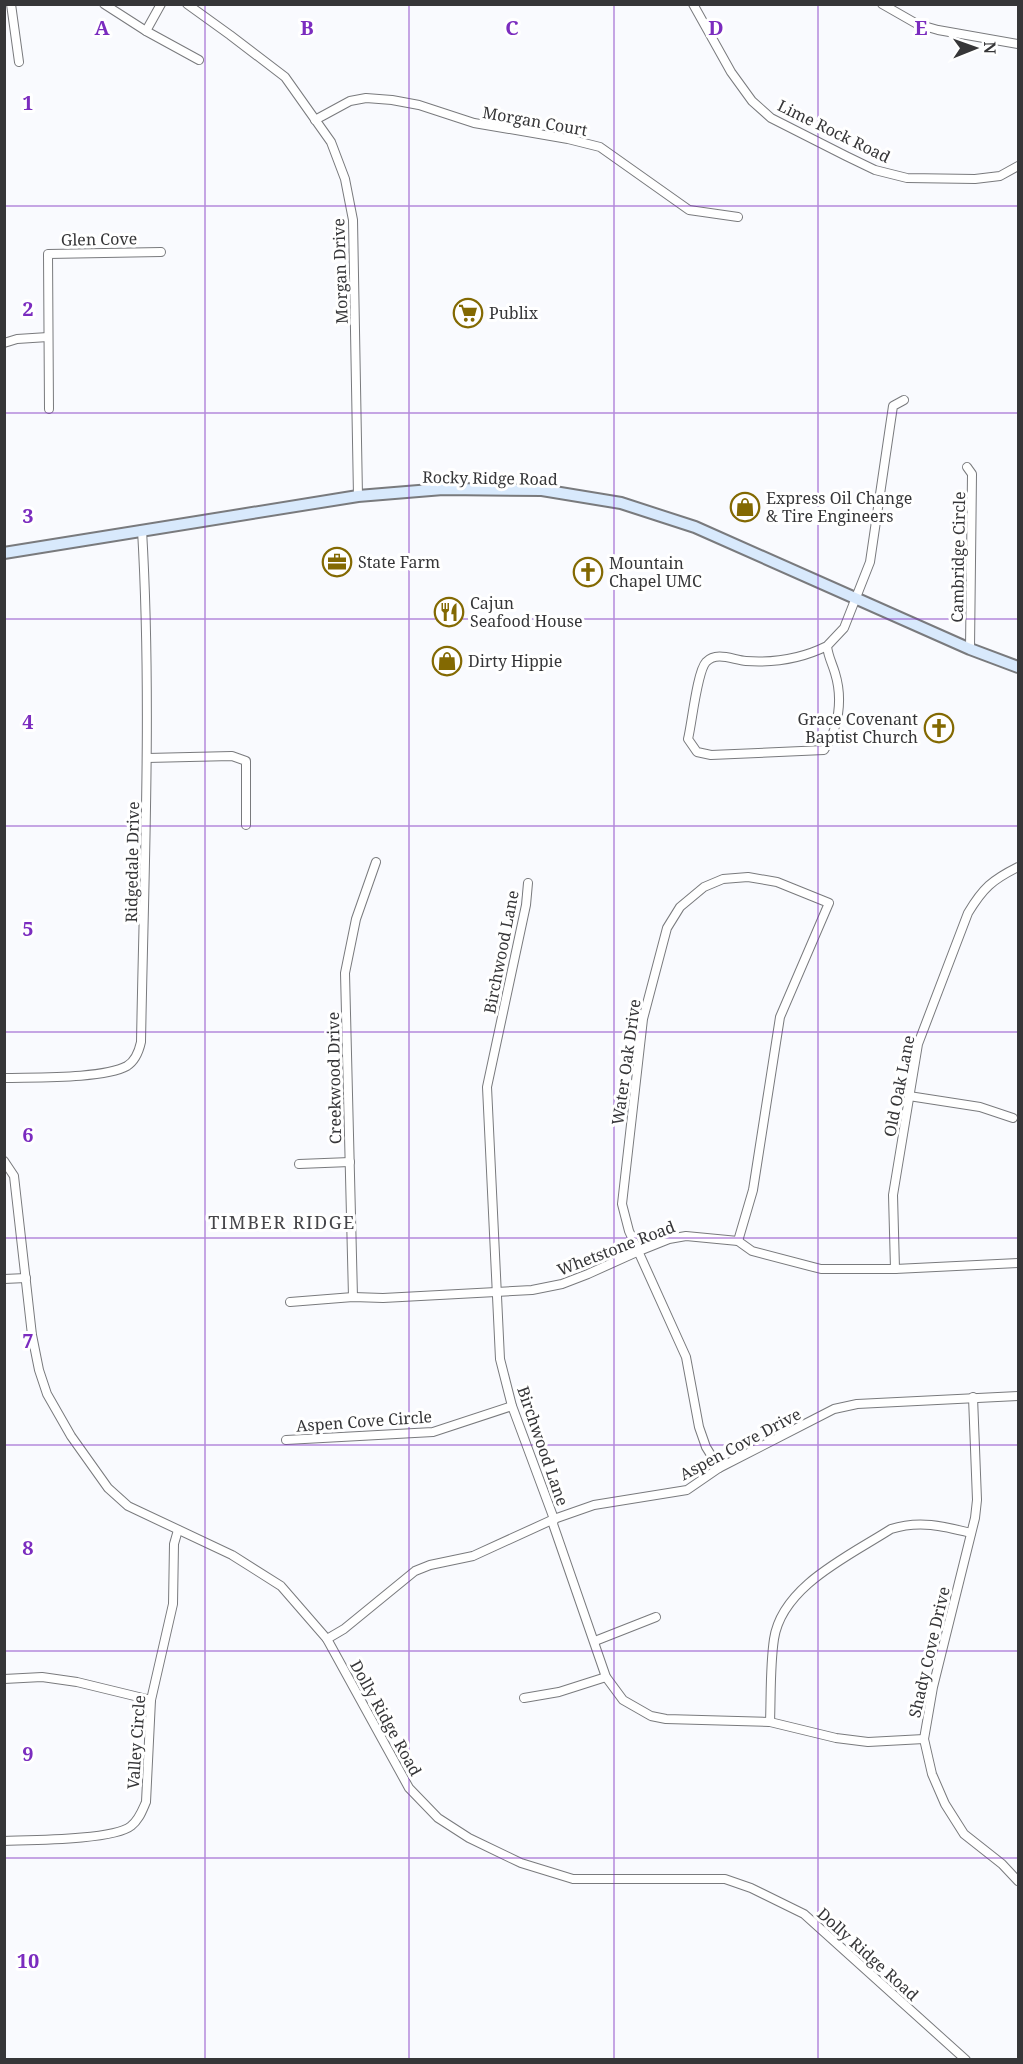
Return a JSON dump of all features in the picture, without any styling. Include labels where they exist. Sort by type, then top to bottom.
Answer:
[{"type":"main road","name":"Rocky Ridge Road","points":[[4,554],[358,496],[443,489],[542,490],[621,503],[717,536],[970,649],[1018,667]]},
{"type":"street","points":[[11,4],[19,62]]},
{"type":"street","points":[[104,4],[146,31],[199,60]]},
{"type":"street","points":[[146,31],[161,4]]},
{"type":"street","name":"Morgan Drive","points":[[187,4],[285,77],[331,142],[342,172],[353,220],[358,496]]},
{"type":"street","name":"Lime Rock Road","points":[[693,4],[731,72],[752,101],[771,118],[846,156],[875,170],[907,178],[975,179],[1000,176],[1018,166]]},
{"type":"street","points":[[882,4],[917,24],[938,30],[1018,44]]},
{"type":"street","name":"Morgan Court","points":[[315,120],[350,101],[366,98],[419,105],[474,123],[568,139],[600,147],[689,210],[738,217]]},
{"type":"street","name":"Glen Cove","points":[[49,409],[48,254],[160,252]]},
{"type":"street","points":[[4,343],[17,339],[48,337]]},
{"type":"street","points":[[827,646],[828,655],[836,674],[840,707],[833,737],[824,750],[711,755],[697,752],[688,739],[700,674],[706,662],[718,656],[744,661],[776,662],[810,654],[827,646],[844,628],[870,562],[893,406],[904,400]]},
{"type":"street","name":"Cambridge Circle","points":[[967,467],[972,474],[970,649]]},
{"type":"street","name":"Ridgedale Drive","points":[[4,1078],[108,1073],[129,1065],[138,1054],[141,1042],[147,758],[147,609],[142,530]]},
{"type":"street","points":[[147,758],[232,756],[246,761],[246,825]]},
{"type":"street","name":"Creekwood Drive","points":[[353,1297],[345,973],[356,919],[376,862]]},
{"type":"street","name":"Old Oak Lane","points":[[895,1269],[893,1195],[918,1044],[968,913],[979,895],[995,879],[1018,867]]},
{"type":"street","name":"Water Oak Drive","points":[[719,1468],[706,1447],[699,1427],[687,1357],[629,1231],[622,1204],[643,1019],[667,928],[680,907],[704,887],[723,879],[748,877],[777,882],[829,903],[780,1017],[753,1190],[738,1241]]},
{"type":"street","name":"Birchwood Lane","points":[[528,883],[526,905],[487,1088],[500,1359],[512,1406],[554,1518],[554,1524],[606,1677],[623,1700],[651,1716],[666,1719],[770,1722],[836,1738],[868,1742],[924,1739]]},
{"type":"street","points":[[909,1096],[980,1107],[1013,1118]]},
{"type":"street","name":"Dolly Ridge Road","points":[[4,1161],[14,1176],[32,1335],[39,1370],[47,1394],[71,1436],[108,1488],[128,1506],[232,1555],[281,1586],[327,1639],[409,1788],[438,1818],[469,1838],[521,1863],[573,1879],[725,1879],[751,1888],[804,1914],[966,2060]]},
{"type":"street","points":[[299,1164],[350,1162]]},
{"type":"street","name":"Whetstone Road","points":[[290,1302],[353,1297],[383,1298],[532,1290],[562,1284],[669,1239],[686,1236],[738,1241],[752,1251],[821,1269],[895,1269],[1018,1263]]},
{"type":"street","points":[[4,1279],[26,1278]]},
{"type":"street","name":"Aspen Cove Drive","points":[[327,1639],[344,1629],[415,1571],[430,1565],[472,1557],[554,1518],[594,1505],[687,1490],[719,1468],[834,1409],[856,1404],[1018,1396]]},
{"type":"street","name":"Shady Cove Drive","points":[[974,1397],[977,1500],[933,1687],[924,1739],[932,1774],[945,1804],[964,1834],[1002,1864],[1018,1881]]},
{"type":"street","name":"Aspen Cove Circle","points":[[286,1440],[433,1432],[512,1406]]},
{"type":"street","points":[[770,1722],[774,1637],[788,1605],[807,1583],[891,1530],[903,1525],[931,1524],[971,1533]]},
{"type":"street","name":"Valley Circle","points":[[4,1841],[108,1835],[130,1827],[141,1814],[146,1802],[151,1700],[173,1604],[174,1544],[178,1530]]},
{"type":"street","points":[[595,1641],[656,1617]]},
{"type":"street","points":[[4,1679],[42,1677],[77,1682],[151,1700]]},
{"type":"street","points":[[524,1698],[559,1692],[606,1677]]},
{"type":"place","name":"Publix","points":[[468,313]]},
{"type":"place","name":"Express Oil Change & Tire Engineers","points":[[745,507]]},
{"type":"place","name":"State Farm","points":[[337,562]]},
{"type":"place","name":"Mountain Chapel UMC","points":[[588,572]]},
{"type":"place","name":"Cajun Seafood House","points":[[449,612]]},
{"type":"place","name":"Dirty Hippie","points":[[447,661]]},
{"type":"place","name":"Grace Covenant Baptist Church","points":[[939,728]]},
{"type":"district","name":"TIMBER RIDGE","points":[[282,1222]]}]
